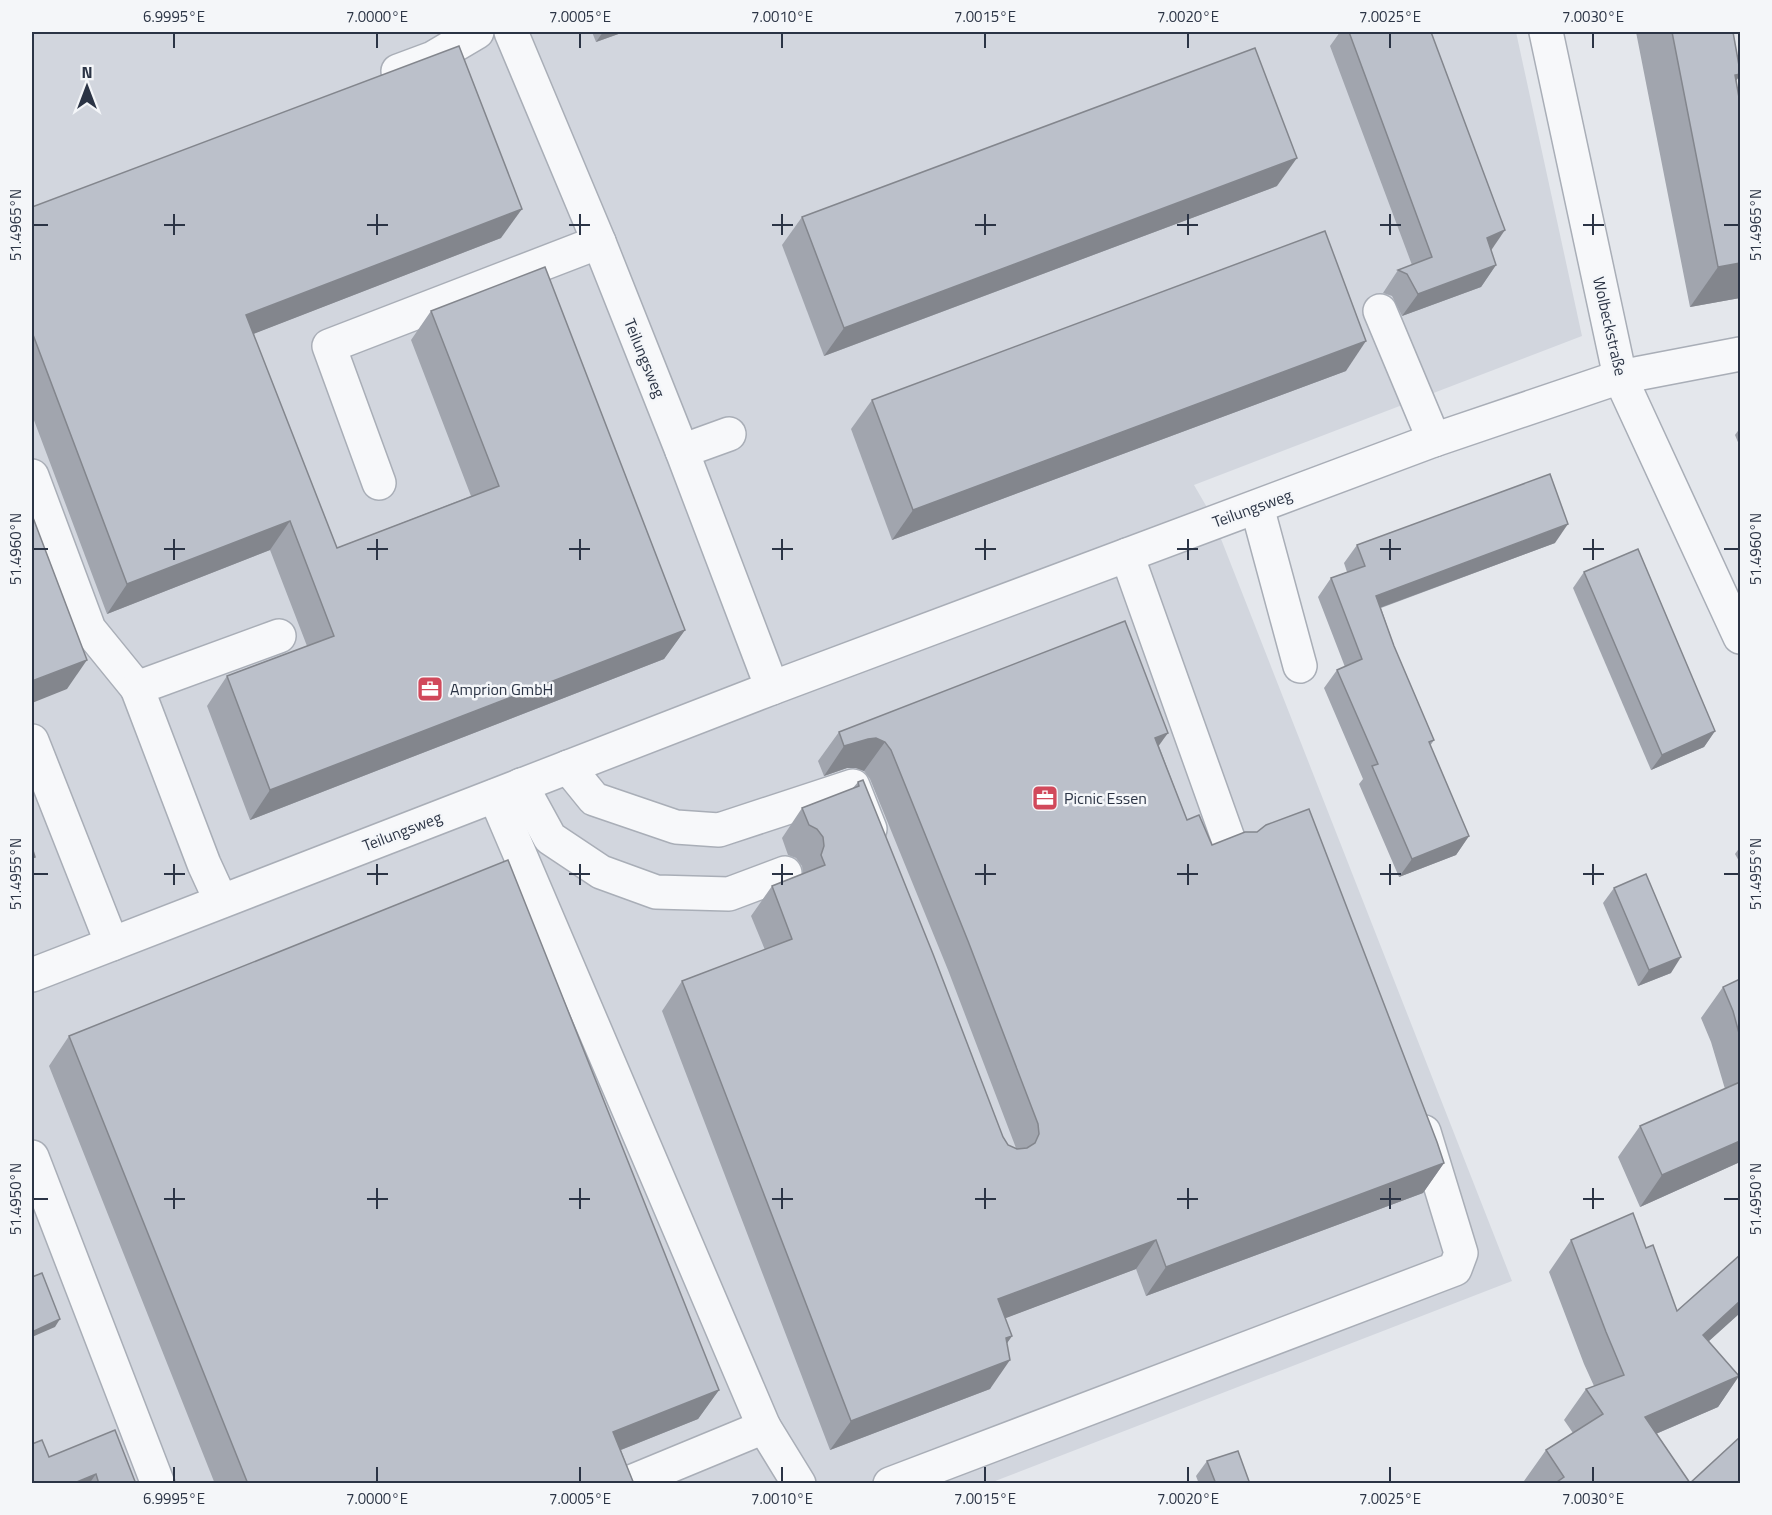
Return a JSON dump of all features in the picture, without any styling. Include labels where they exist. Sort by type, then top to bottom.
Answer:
[{"type":"street","points":[[366,83],[434,58],[477,32]]},
{"type":"street","name":"Teilungsweg","points":[[511,32],[532,77],[599,242],[772,688]]},
{"type":"street","name":"Wolbeckstraße","points":[[1546,32],[1620,377],[1740,637]]},
{"type":"street","points":[[379,483],[329,345],[599,242]]},
{"type":"street","points":[[1380,311],[1434,440]]},
{"type":"street","name":"Teilungsweg","points":[[32,975],[772,688],[1434,440],[1620,377],[1740,354]]},
{"type":"street","points":[[682,451],[729,434]]},
{"type":"street","points":[[32,476],[89,629],[137,688],[204,864],[221,901]]},
{"type":"street","points":[[1257,507],[1300,666]]},
{"type":"street","points":[[1127,555],[1230,844]]},
{"type":"street","points":[[137,688],[279,636]]},
{"type":"street","points":[[32,741],[112,944]]},
{"type":"street","points":[[568,767],[594,799],[676,827],[719,830],[853,786],[883,860]]},
{"type":"street","points":[[508,790],[550,838],[601,872],[656,892],[729,894],[785,873]]},
{"type":"street","points":[[508,790],[764,1427],[799,1484]]},
{"type":"street","points":[[890,1484],[1455,1269],[1461,1253],[1424,1132]]},
{"type":"street","points":[[32,1157],[158,1484]]},
{"type":"street","points":[[626,1484],[764,1427]]},
{"type":"shaded area","points":[[32,32],[1516,32],[1582,336],[1194,485],[1212,516],[1512,1281],[990,1483],[32,1483]]},
{"type":"building","points":[[1349,32],[1431,32],[1505,230],[1487,238],[1496,265],[1418,294],[1407,274],[1398,270],[1432,257]]},
{"type":"building","points":[[1672,32],[1733,32],[1740,71],[1740,74],[1735,75],[1740,103],[1740,263],[1718,267]]},
{"type":"building","points":[[459,46],[522,209],[246,315],[337,548],[499,486],[431,311],[545,267],[685,630],[270,790],[227,676],[334,636],[290,521],[127,584],[32,332],[32,207]]},
{"type":"building","points":[[1255,48],[1297,158],[844,328],[802,217]]},
{"type":"building","points":[[1325,231],[1366,341],[913,510],[872,400]]},
{"type":"building","points":[[1550,474],[1568,524],[1376,596],[1394,646],[1434,740],[1429,742],[1469,836],[1412,859],[1372,766],[1378,764],[1337,670],[1362,659],[1331,578],[1365,566],[1357,545]]},
{"type":"building","points":[[32,515],[87,660],[32,681]]},
{"type":"building","points":[[1638,549],[1715,731],[1662,755],[1584,572]]},
{"type":"building","points":[[1125,621],[1168,733],[1155,738],[1187,820],[1199,815],[1212,845],[1245,832],[1257,832],[1266,825],[1309,809],[1444,1163],[1166,1267],[1156,1240],[998,1299],[1012,1336],[1006,1338],[1010,1360],[851,1421],[682,981],[792,939],[772,886],[825,865],[821,855],[824,846],[823,837],[817,829],[809,825],[802,808],[859,786],[858,782],[863,780],[1003,1137],[1008,1145],[1017,1149],[1027,1148],[1035,1143],[1039,1134],[1038,1124],[891,750],[885,742],[876,738],[844,746],[839,732]]},
{"type":"building","points":[[508,860],[719,1390],[613,1432],[634,1484],[248,1484],[69,1036]]},
{"type":"building","points":[[1646,874],[1681,957],[1649,970],[1614,888]]},
{"type":"building","points":[[1740,979],[1740,1037],[1723,987]]},
{"type":"building","points":[[1740,1082],[1740,1141],[1662,1175],[1640,1126]]},
{"type":"building","points":[[1633,1213],[1646,1248],[1653,1245],[1677,1311],[1740,1255],[1740,1301],[1703,1335],[1739,1376],[1645,1417],[1690,1483],[1740,1437],[1740,1484],[1554,1484],[1564,1477],[1546,1450],[1603,1414],[1586,1389],[1624,1375],[1571,1240]]},
{"type":"building","points":[[42,1273],[60,1319],[32,1332],[32,1277]]},
{"type":"building","points":[[115,1430],[136,1484],[99,1484],[96,1474],[72,1484],[32,1484],[32,1444],[42,1440],[49,1457]]},
{"type":"building","points":[[1238,1451],[1250,1484],[1216,1484],[1207,1461]]},
{"type":"place","name":"Amprion GmbH","points":[[430,689]]},
{"type":"place","name":"Picnic Essen","points":[[1045,798]]}]
